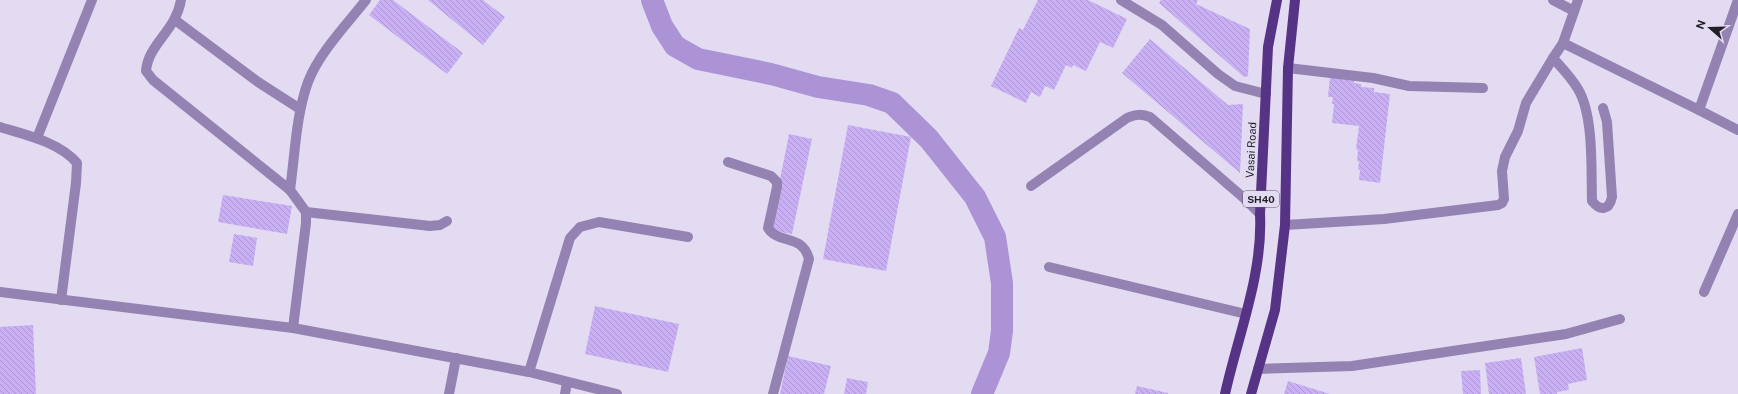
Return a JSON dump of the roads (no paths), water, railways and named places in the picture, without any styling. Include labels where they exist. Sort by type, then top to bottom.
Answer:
[{"type":"main road","name":"Vasai Road","points":[[1225,394],[1246,314],[1258,260],[1261,234],[1260,214],[1266,94],[1265,79],[1268,48],[1277,0]]},
{"type":"main road","name":"SH40","points":[[1251,394],[1275,310],[1285,225],[1288,68],[1295,0]]},
{"type":"street","points":[[37,138],[92,0]]},
{"type":"street","points":[[181,0],[175,20],[149,55],[146,71],[153,80],[290,190],[306,212],[306,223],[293,328]]},
{"type":"street","points":[[290,190],[300,109],[308,81],[319,59],[366,0]]},
{"type":"street","points":[[1121,0],[1162,25],[1218,74],[1235,86],[1266,94]]},
{"type":"street","points":[[1553,0],[1574,11]]},
{"type":"street","points":[[1285,225],[1384,219],[1498,205],[1502,202],[1504,199],[1502,171],[1505,157],[1518,132],[1526,103],[1563,43],[1578,0]]},
{"type":"street","points":[[1699,110],[1738,0]]},
{"type":"street","points":[[175,20],[258,82],[300,109]]},
{"type":"street","points":[[1563,43],[1738,130]]},
{"type":"street","points":[[1553,58],[1578,90],[1586,112],[1589,130],[1592,201],[1597,206],[1606,208],[1611,204],[1612,197],[1607,122],[1602,108]]},
{"type":"street","points":[[1288,68],[1373,78],[1409,86],[1484,88]]},
{"type":"street","points":[[1030,186],[1127,118],[1142,114],[1150,117],[1245,199],[1260,214]]},
{"type":"street","points":[[0,127],[37,138],[70,156],[77,163],[76,183],[61,300]]},
{"type":"street","points":[[728,162],[771,176],[776,182],[777,187],[768,228],[771,234],[801,244],[807,250],[809,258],[773,394]]},
{"type":"street","points":[[306,212],[430,226],[440,225],[447,221]]},
{"type":"street","points":[[1704,292],[1738,214]]},
{"type":"street","points":[[529,372],[570,238],[580,227],[599,222],[688,237]]},
{"type":"street","points":[[1049,267],[1246,314]]},
{"type":"street","points":[[0,292],[293,328],[529,372],[617,394]]},
{"type":"street","points":[[1258,369],[1352,366],[1566,334],[1620,319]]},
{"type":"street","points":[[449,394],[456,358]]},
{"type":"street","points":[[564,394],[567,382]]},
{"type":"waterway","points":[[652,0],[662,26],[675,46],[698,59],[771,74],[818,87],[869,95],[892,103],[929,139],[975,197],[995,237],[1002,283],[1002,331],[999,353],[982,394]]}]
